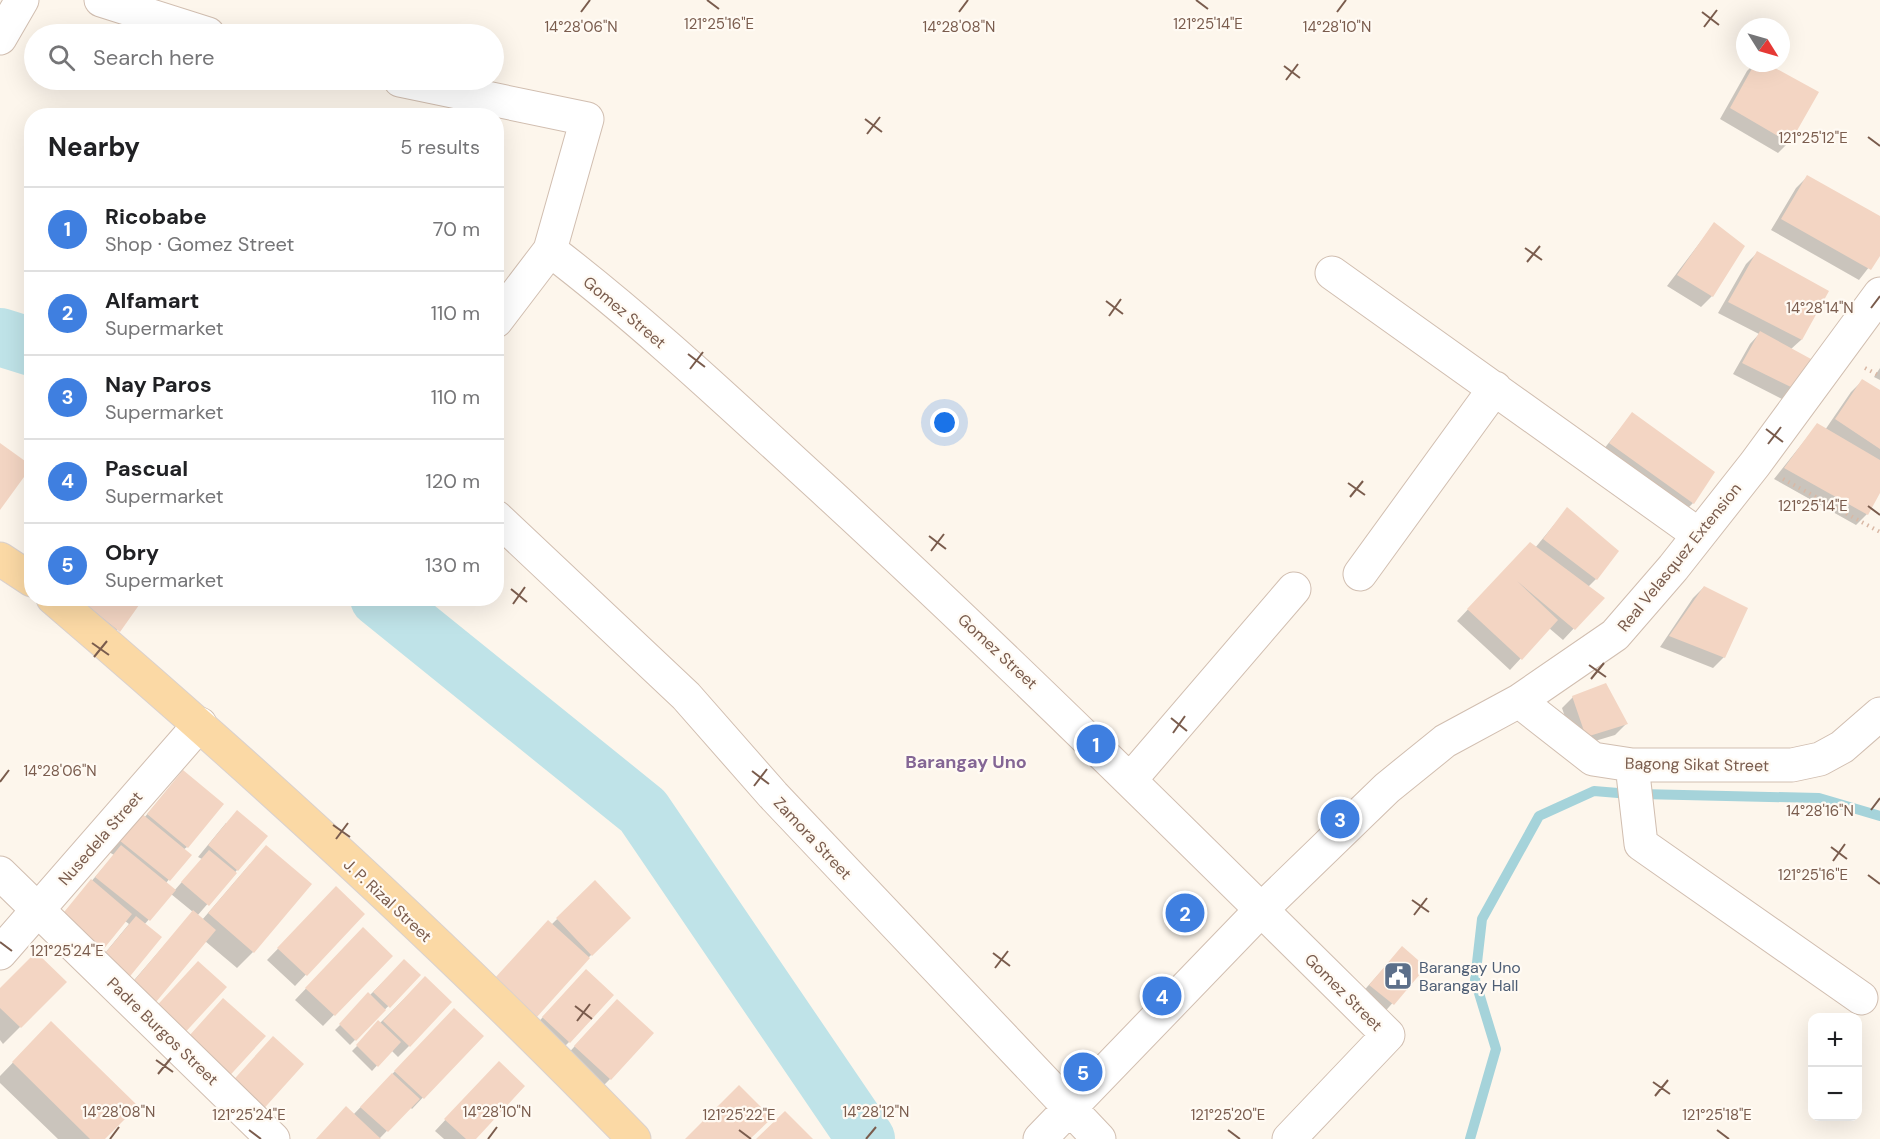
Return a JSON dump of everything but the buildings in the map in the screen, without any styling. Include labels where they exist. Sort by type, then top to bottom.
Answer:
[{"type":"main road","points":[[0,559],[24,575]]},
{"type":"main road","name":"J. P. Rizal Street","points":[[62,606],[200,724],[430,939],[634,1139]]},
{"type":"street","points":[[0,38],[22,0]]},
{"type":"street","points":[[101,0],[177,24]]},
{"type":"street","points":[[448,90],[586,119],[550,250],[504,310]]},
{"type":"street","name":"Gomez Street","points":[[550,250],[619,303],[1033,684],[1388,1035],[1289,1139]]},
{"type":"street","points":[[1332,273],[1699,535]]},
{"type":"street","name":"Real Velasquez Extension","points":[[1040,1139],[1261,910],[1387,788],[1445,741],[1519,701],[1615,635],[1755,464],[1880,294]]},
{"type":"street","points":[[1360,574],[1495,388]]},
{"type":"street","name":"Zamora Street","points":[[504,525],[686,696],[772,795],[1100,1139]]},
{"type":"street","points":[[1130,780],[1294,589]]},
{"type":"street","name":"Bagong Sikat Street","points":[[1519,701],[1593,759],[1632,765],[1792,765],[1820,759],[1842,747],[1880,714]]},
{"type":"street","name":"Nusedela Street","points":[[0,953],[200,724]]},
{"type":"street","points":[[1632,765],[1641,844],[1861,998]]},
{"type":"street","name":"Padre Burgos Street","points":[[0,873],[273,1139]]},
{"type":"path","points":[[1755,464],[1880,532]]},
{"type":"waterway","points":[[0,337],[24,344]]},
{"type":"waterway","points":[[389,606],[643,811],[866,1139]]},
{"type":"waterway","points":[[1470,1139],[1496,1049],[1475,980],[1482,919],[1539,816],[1594,791],[1630,794]]},
{"type":"waterway","points":[[1640,794],[1819,798],[1880,816]]},
{"type":"place","name":"Ricobabe","points":[[1096,744]]},
{"type":"place","name":"Nay Paros","points":[[1340,819]]},
{"type":"place","name":"Alfamart","points":[[1185,913]]},
{"type":"place","name":"Barangay Uno Barangay Hall","points":[[1398,976]]},
{"type":"place","name":"Pascual","points":[[1162,996]]},
{"type":"place","name":"Obry","points":[[1083,1072]]},
{"type":"district","name":"Barangay Uno","points":[[966,762]]}]
